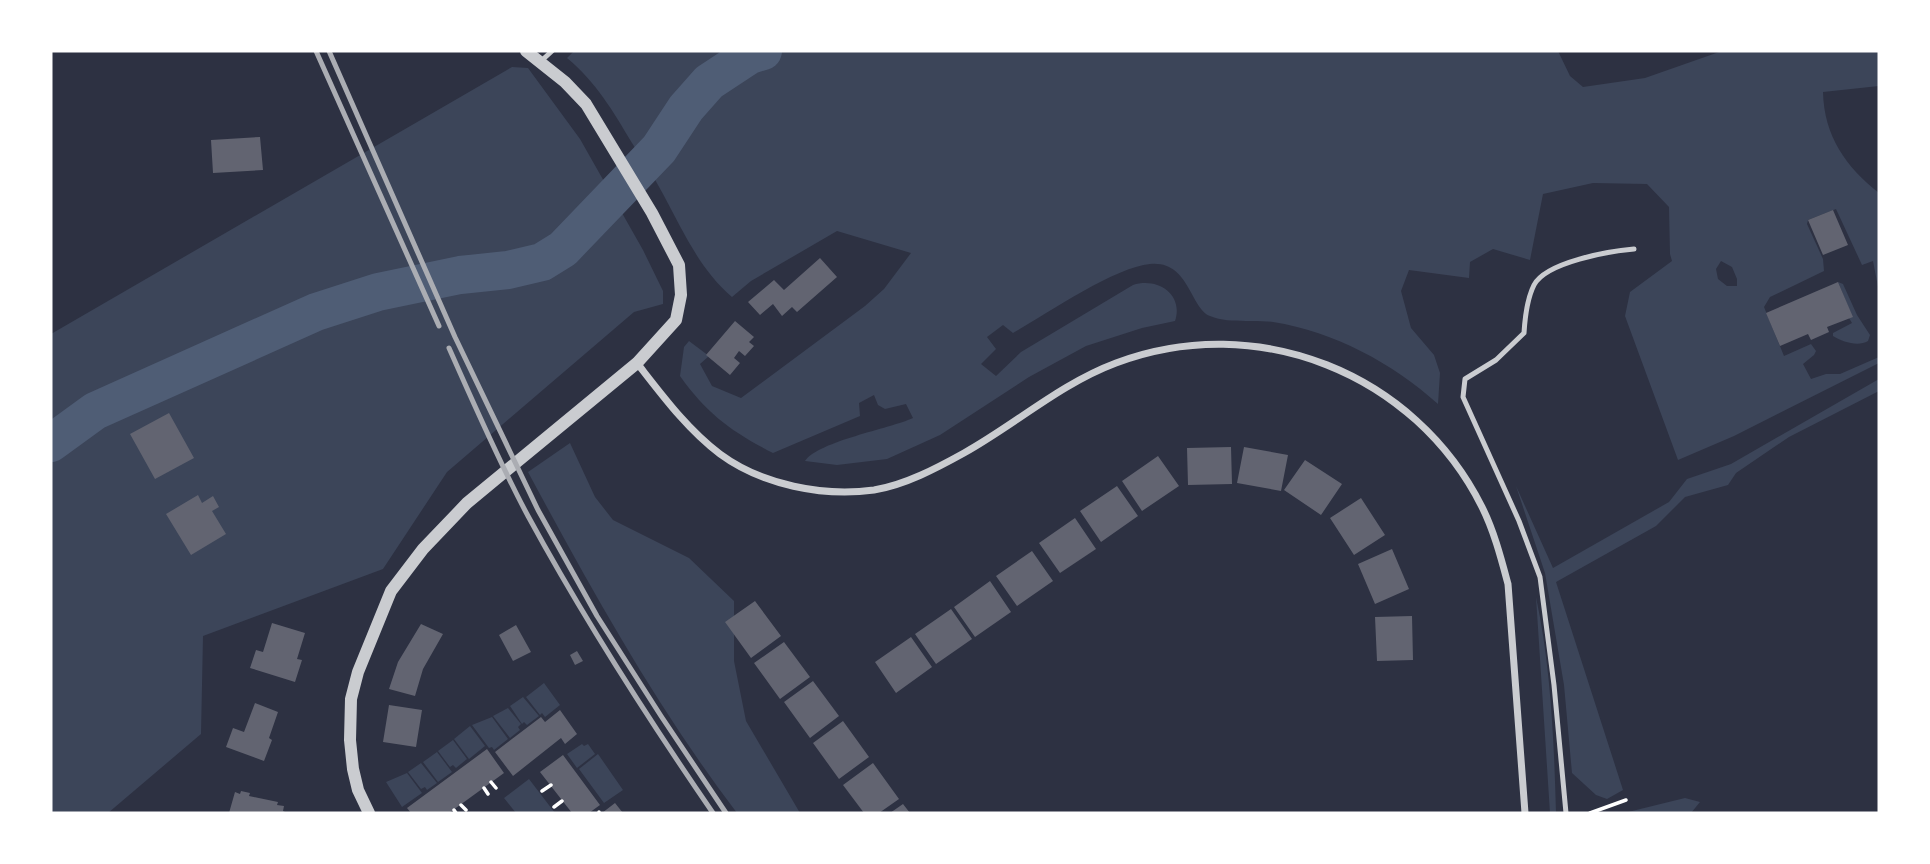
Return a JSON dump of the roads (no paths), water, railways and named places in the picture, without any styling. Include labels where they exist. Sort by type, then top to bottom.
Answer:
[{"type":"street","points":[[369,813],[358,790],[353,769],[350,740],[351,699],[365,651],[391,591],[423,549],[467,503],[637,363],[676,320],[681,295],[679,265],[652,213],[586,104],[565,82],[526,51]]},
{"type":"street","points":[[637,363],[685,422],[721,455],[771,479],[798,487],[835,491],[876,489],[917,477],[965,452],[1081,378],[1117,362],[1156,351],[1195,344],[1270,348],[1317,361],[1354,376],[1394,401],[1426,429],[1447,454],[1482,507],[1499,548],[1508,584],[1525,813]]},
{"type":"lane","points":[[540,61],[552,51]]},
{"type":"lane","points":[[1566,813],[1555,685],[1540,577],[1519,521],[1463,397],[1465,379],[1496,360],[1524,333],[1526,312],[1535,282],[1558,266],[1606,251],[1634,248]]},
{"type":"waterway","points":[[51,443],[95,411],[316,312],[378,292],[542,262],[563,249],[659,149],[686,108],[709,82],[750,55],[763,51]]},
{"type":"railway","points":[[316,51],[439,326]]},
{"type":"railway","points":[[329,51],[455,337],[538,510],[597,616],[726,813]]},
{"type":"railway","points":[[449,348],[507,475],[549,554],[617,667],[713,813]]}]
